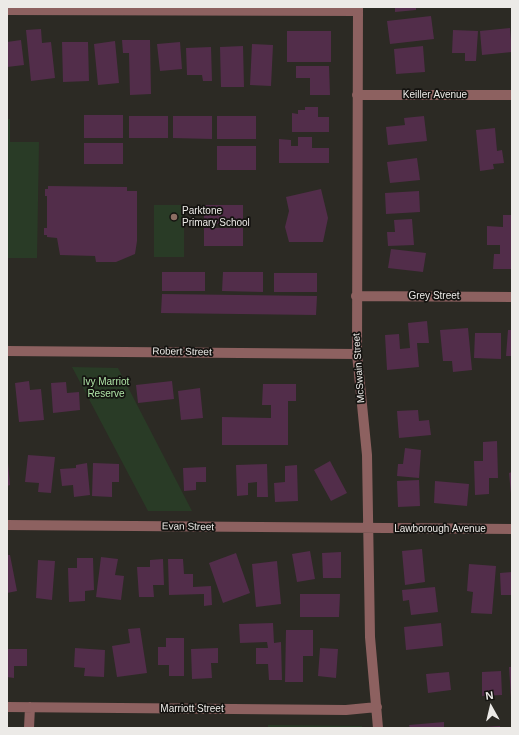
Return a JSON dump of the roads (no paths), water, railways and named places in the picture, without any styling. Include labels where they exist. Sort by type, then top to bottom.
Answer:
[{"type":"street","points":[[7,10],[358,9]]},
{"type":"street","name":"McSwain Street","points":[[358,9],[356,354],[366,455],[370,637],[378,728]]},
{"type":"street","name":"Keiller Avenue","points":[[357,95],[512,95]]},
{"type":"street","name":"Grey Street","points":[[356,296],[512,297]]},
{"type":"street","name":"Robert Street","points":[[7,351],[356,354]]},
{"type":"street","name":"Evan Street","points":[[7,525],[368,528]]},
{"type":"street","name":"Lawborough Avenue","points":[[368,528],[512,529]]},
{"type":"street","name":"Marriott Street","points":[[7,707],[346,710],[377,707]]},
{"type":"street","points":[[29,728],[30,707]]},
{"type":"place","name":"Parktone Primary School","points":[[174,217]]},
{"type":"park label","name":"Ivy Marriot Reserve","points":[[106,388]]}]
